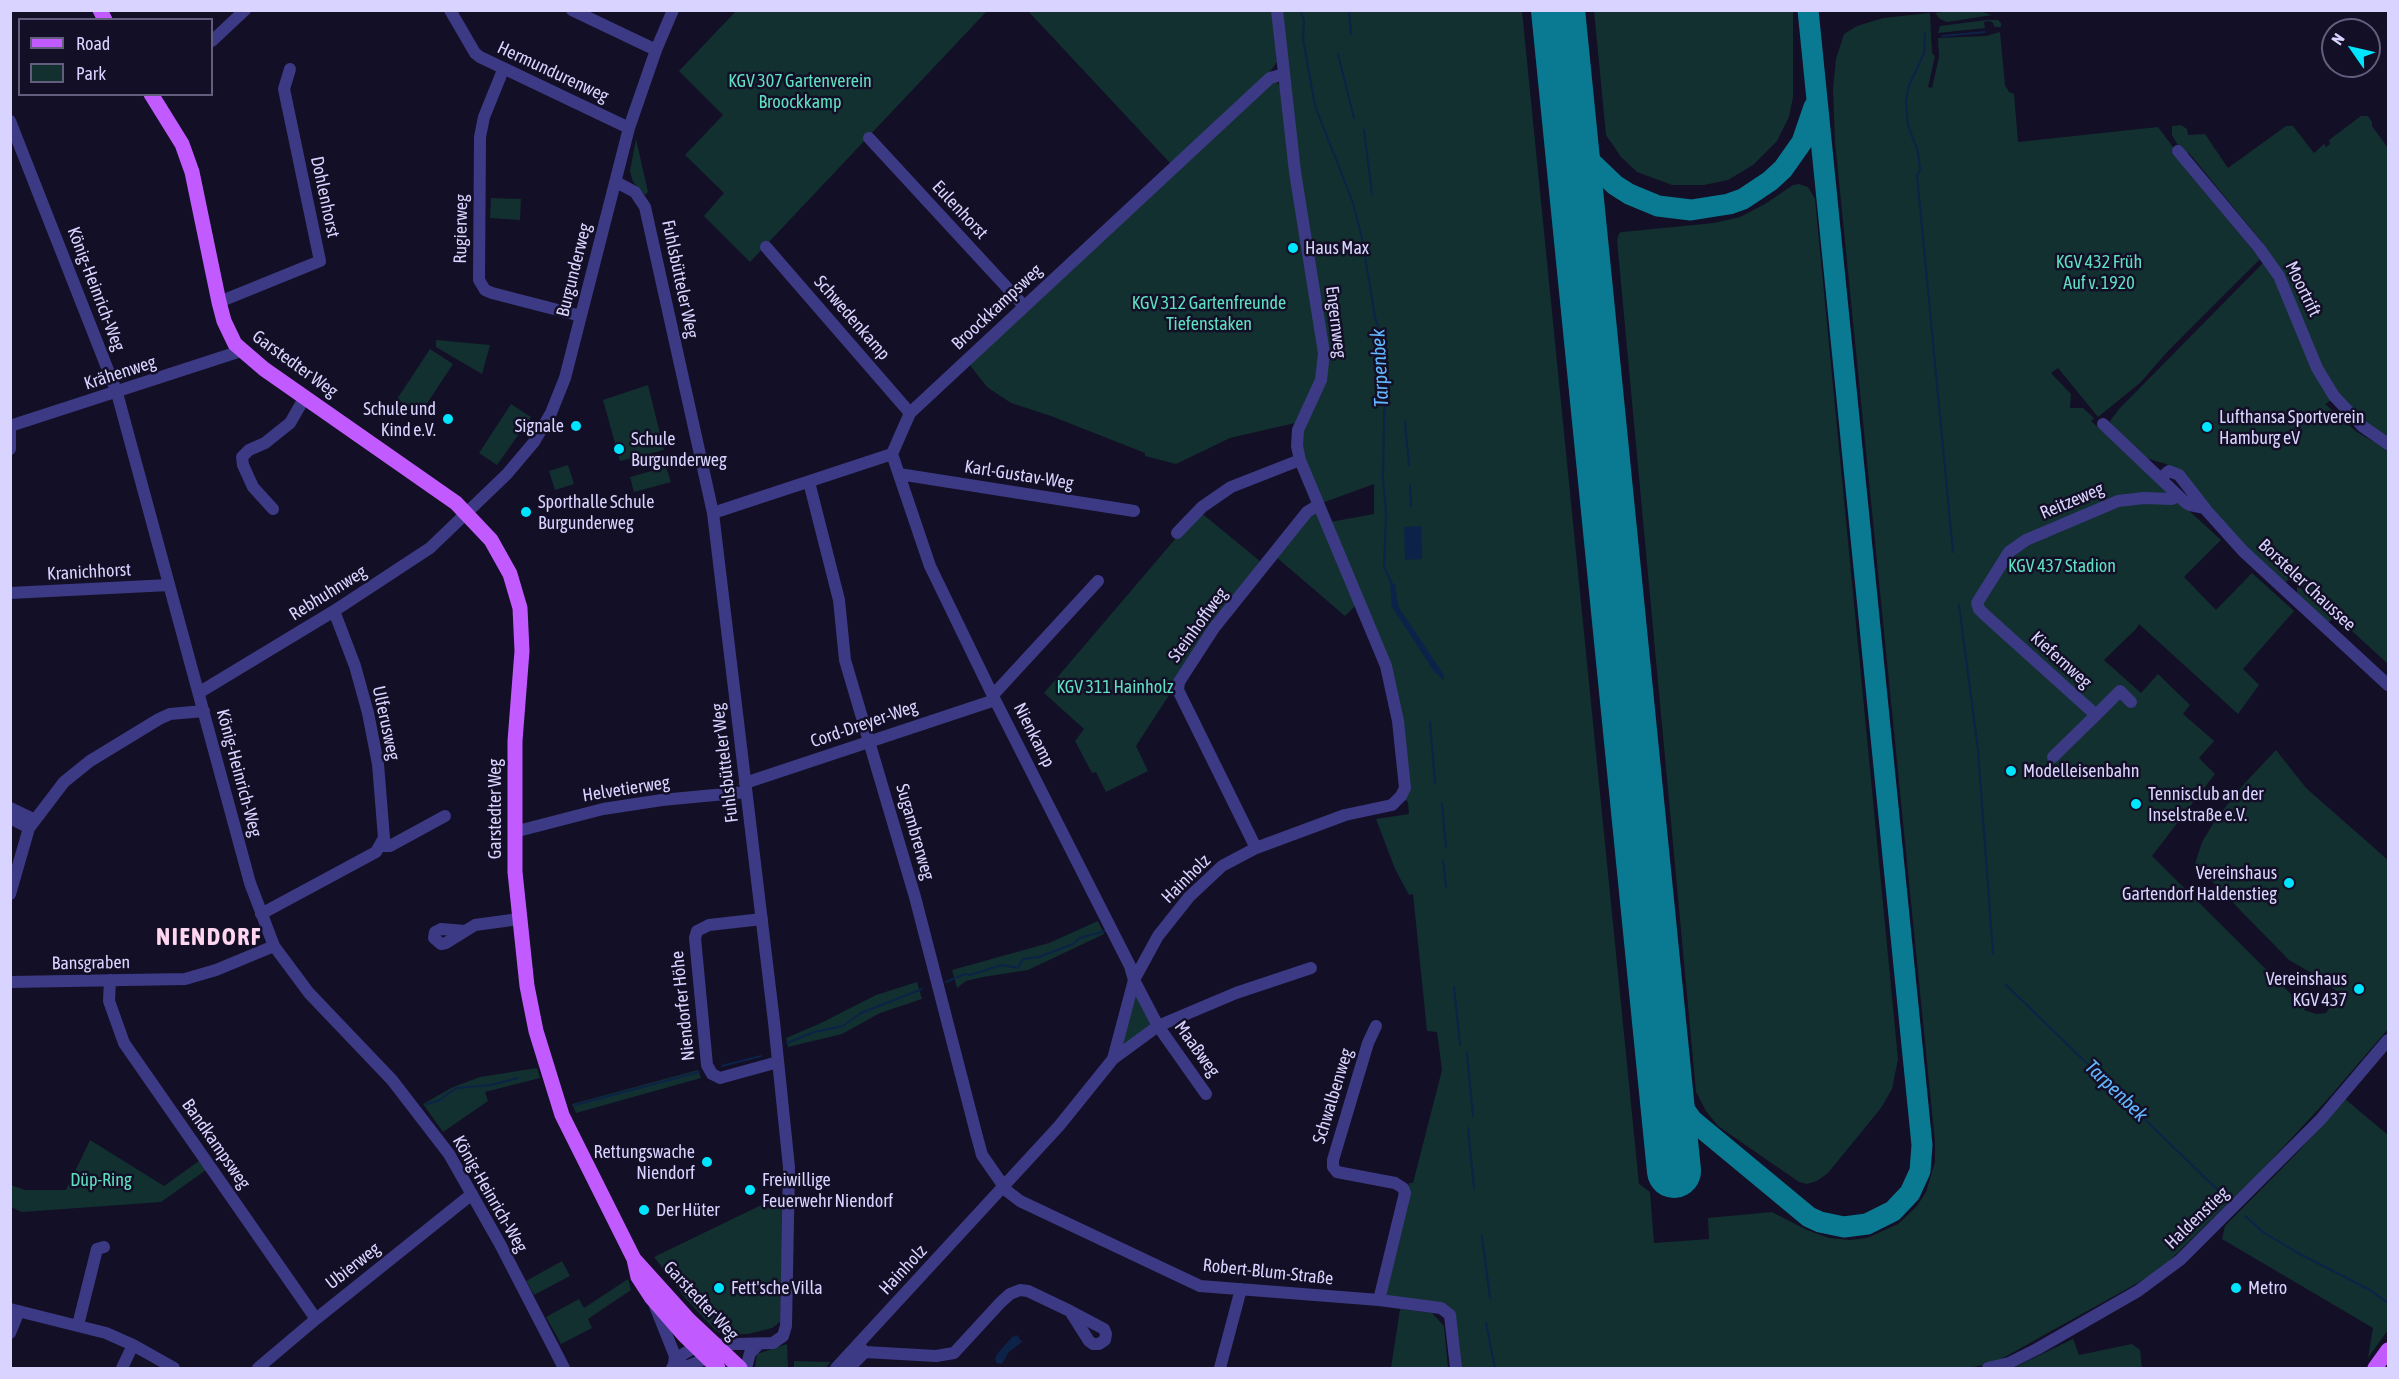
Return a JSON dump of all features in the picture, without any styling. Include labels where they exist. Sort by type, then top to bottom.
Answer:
[{"type":"main road","name":"Garstedter Weg","points":[[153,96],[182,144],[190,166],[219,303],[229,334],[241,351],[434,486],[467,513],[487,536],[504,561],[514,582],[520,608],[522,651],[516,718],[514,832],[519,919],[533,1017],[550,1081],[562,1115],[634,1259],[715,1356]]},
{"type":"main road","name":"Garstedter Weg","points":[[634,1259],[638,1277],[651,1297],[694,1347],[740,1368]]},
{"type":"main road","points":[[2376,1368],[2388,1350]]},
{"type":"street","points":[[213,40],[245,10]]},
{"type":"street","name":"Hermundurenweg","points":[[450,10],[475,53],[503,70],[629,128]]},
{"type":"street","points":[[572,10],[656,50]]},
{"type":"street","name":"Burgunderweg","points":[[467,513],[516,465],[542,430],[562,388],[629,128],[656,50],[673,10]]},
{"type":"street","name":"Engernweg","points":[[1277,10],[1295,172],[1324,353],[1321,380],[1298,430],[1297,446],[1300,460],[1386,666],[1398,721],[1405,788],[1401,796]]},
{"type":"street","name":"Dohlenhorst","points":[[219,303],[320,261],[284,89],[290,69]]},
{"type":"street","name":"Rugierweg","points":[[503,70],[483,117],[480,137],[479,280],[486,290],[492,293],[581,316]]},
{"type":"street","name":"Broockkampsweg","points":[[892,454],[910,413],[1270,78],[1284,74]]},
{"type":"street","name":"König-Heinrich-Weg","points":[[12,129],[117,393],[250,883],[274,946],[309,993],[392,1080],[449,1154],[564,1368]]},
{"type":"street","name":"Eulenhorst","points":[[869,138],[1024,306]]},
{"type":"street","name":"Moortrift","points":[[2178,152],[2259,248],[2279,276],[2317,368],[2334,396],[2362,426],[2388,444]]},
{"type":"street","name":"Fuhlsbütteler Weg","points":[[616,182],[635,192],[645,207],[713,513],[762,919],[789,1167],[785,1332],[778,1340],[742,1345],[715,1356]]},
{"type":"street","name":"Schwedenkamp","points":[[766,247],[910,413]]},
{"type":"street","name":"Krähenweg","points":[[11,426],[241,351]]},
{"type":"street","points":[[273,508],[253,487],[243,465],[243,457],[249,450],[265,443],[290,423],[305,397]]},
{"type":"street","name":"Borsteler Chaussee","points":[[2103,424],[2190,506],[2205,508]]},
{"type":"street","points":[[10,449],[11,426]]},
{"type":"street","points":[[713,513],[892,454]]},
{"type":"street","name":"Nienkamp","points":[[892,454],[930,566],[1158,1026]]},
{"type":"street","points":[[1178,533],[1202,507],[1231,488],[1300,460]]},
{"type":"street","name":"Borsteler Chaussee","points":[[2160,478],[2169,471],[2179,475],[2243,551],[2388,685]]},
{"type":"street","name":"Karl-Gustav-Weg","points":[[899,474],[1134,511]]},
{"type":"street","name":"Sugambrerweg","points":[[809,482],[839,600],[845,660],[883,784],[982,1155],[1004,1186]]},
{"type":"street","name":"Reitzeweg","points":[[2001,631],[1976,606],[2009,552],[2018,545],[2103,506],[2129,499],[2172,499],[2178,496]]},
{"type":"street","name":"Steinhoffweg","points":[[1256,848],[1178,690],[1179,682],[1214,628],[1308,512],[1318,504]]},
{"type":"street","name":"Rebhuhnweg","points":[[200,693],[422,554],[467,513]]},
{"type":"street","name":"Cord-Dreyer-Weg","points":[[746,788],[994,697],[1098,581]]},
{"type":"street","name":"Kranichhorst","points":[[10,593],[169,585]]},
{"type":"street","name":"Ulferusweg","points":[[334,611],[355,666],[368,713],[378,765],[383,812],[384,833],[381,846]]},
{"type":"street","name":"Kiefernweg","points":[[2001,631],[2096,715]]},
{"type":"street","name":"Kiefernweg","points":[[2053,757],[2120,692],[2131,702]]},
{"type":"street","points":[[10,894],[31,824],[64,782],[90,761],[159,718],[170,714],[204,711]]},
{"type":"street","points":[[871,790],[883,784]]},
{"type":"street","name":"Helvetierweg","points":[[514,832],[603,809],[746,788]]},
{"type":"street","name":"Hainholz","points":[[1113,1059],[1134,980],[1158,936],[1189,897],[1222,866],[1256,848],[1345,815],[1392,805],[1401,796]]},
{"type":"street","points":[[10,808],[31,824]]},
{"type":"street","points":[[261,914],[376,852],[381,846],[390,846],[445,816]]},
{"type":"street","points":[[10,818],[31,824]]},
{"type":"street","points":[[465,931],[475,925],[519,919]]},
{"type":"street","name":"Niendorfer Höhe","points":[[762,919],[709,926],[697,932],[694,938],[707,1065],[712,1074],[720,1078],[778,1062]]},
{"type":"street","name":"Bansgraben","points":[[10,982],[185,979],[216,970],[274,946]]},
{"type":"street","name":"Hainholz","points":[[849,1368],[862,1348],[1059,1126],[1113,1059],[1158,1026],[1236,993],[1311,968]]},
{"type":"street","name":"Bandkampsweg","points":[[110,980],[109,1001],[124,1043],[316,1319]]},
{"type":"street","name":"Maaßweg","points":[[1158,1026],[1206,1094]]},
{"type":"street","name":"Schwalbenweg","points":[[1376,1026],[1368,1043],[1333,1160],[1333,1167],[1337,1172],[1395,1183],[1403,1188],[1405,1193],[1379,1300]]},
{"type":"street","name":"Haldenstieg","points":[[1988,1368],[2009,1363],[2037,1349],[2138,1291],[2180,1260],[2321,1119],[2386,1048]]},
{"type":"street","name":"Robert-Blum-Straße","points":[[1004,1186],[1020,1201],[1200,1286],[1421,1304],[1444,1310],[1450,1315],[1456,1368]]},
{"type":"street","name":"Ubierweg","points":[[258,1368],[472,1194]]},
{"type":"street","points":[[78,1325],[97,1249],[104,1247]]},
{"type":"street","points":[[1220,1368],[1241,1289]]},
{"type":"street","points":[[862,1348],[936,1356],[954,1353],[1001,1302],[1010,1294],[1020,1290],[1028,1291],[1070,1311]]},
{"type":"street","name":"Garstedter Weg","points":[[651,1297],[675,1356],[676,1367]]},
{"type":"street","points":[[10,1333],[15,1310],[78,1325],[133,1345],[174,1368]]},
{"type":"street","points":[[746,1368],[750,1353],[759,1344]]},
{"type":"street","points":[[123,1368],[133,1345]]},
{"type":"street","points":[[676,1367],[683,1354],[694,1347]]},
{"type":"street","name":"Hainholz","points":[[836,1368],[862,1348]]},
{"type":"street","points":[[676,1367],[715,1356]]},
{"type":"green space","points":[[1956,10],[1979,11],[1992,15],[1947,22],[1935,13]]},
{"type":"green space","name":"KGV 307 Gartenverein Broockkamp","points":[[736,11],[987,11],[750,262],[704,216],[724,193],[685,155],[723,115],[679,71]]},
{"type":"green space","points":[[1028,11],[1273,11],[1277,62],[1267,76],[1171,164]]},
{"type":"green space","points":[[1280,11],[1522,11],[1639,1184],[1650,1192],[1654,1243],[1709,1239],[1708,1218],[1772,1212],[1807,1230],[1829,1238],[1850,1240],[1867,1238],[1898,1224],[1917,1206],[1926,1192],[1935,1162],[1935,1142],[1835,142],[1833,89],[1836,59],[1844,34],[1857,26],[1883,18],[1930,13],[1932,53],[1935,56],[1928,87],[1932,88],[1939,57],[1938,38],[1986,36],[2000,32],[2005,85],[2009,92],[2014,94],[2018,142],[2158,127],[2176,151],[2171,151],[2260,259],[2168,351],[2140,383],[2098,417],[2058,368],[2051,373],[2071,394],[2070,408],[2083,408],[2094,418],[2091,421],[2221,540],[2184,577],[2216,610],[2252,573],[2294,611],[2243,669],[2259,685],[2238,714],[2139,624],[2104,660],[2141,693],[2158,674],[2190,705],[2183,714],[2214,741],[2199,758],[2215,774],[2152,856],[2305,1008],[2304,1010],[2316,1014],[2326,1013],[2339,993],[2317,976],[2289,960],[2195,864],[2202,842],[2216,819],[2244,784],[2276,750],[2306,788],[2388,860],[2388,1029],[2327,1100],[2261,1171],[2159,1271],[1994,1363],[1968,1368],[1460,1368],[1454,1316],[1382,1297],[1409,1183],[1413,1183],[1442,1070],[1437,1032],[1427,1031],[1413,894],[1409,895],[1395,869],[1376,819],[1409,814],[1408,802],[1404,799],[1402,719],[1330,522],[1374,514],[1374,484],[1322,503],[1303,458],[1295,423],[1230,438],[1176,464],[1145,456],[1145,453],[1051,416],[1011,403],[987,387],[969,364],[1272,81],[1277,82],[1285,94]]},
{"type":"green space","points":[[1594,11],[1793,11],[1793,97],[1789,117],[1777,141],[1753,165],[1728,180],[1704,185],[1672,185],[1637,172],[1621,157],[1606,135]]},
{"type":"green space","points":[[1987,20],[1998,20],[2001,27],[1995,27],[1992,22],[1988,21],[1984,22],[1985,28],[1938,33],[1940,26]]},
{"type":"green space","points":[[2361,116],[2368,116],[2372,126],[2388,148],[2388,438],[2368,425],[2338,396],[2325,404],[2357,432],[2388,450],[2388,664],[2294,578],[2285,582],[2267,569],[2169,465],[2146,458],[2113,431],[2110,421],[2119,409],[2263,263],[2262,242],[2189,153],[2182,152],[2172,135],[2172,126],[2181,125],[2187,129],[2188,135],[2205,134],[2228,168],[2286,126],[2293,126],[2314,153],[2324,144],[2326,147],[2330,144],[2329,140]]},
{"type":"green space","points":[[636,139],[648,192],[645,195],[633,182],[630,171]]},
{"type":"green space","points":[[1793,185],[1808,187],[1815,199],[1898,1059],[1892,1089],[1881,1108],[1828,1173],[1817,1181],[1807,1184],[1799,1182],[1718,1126],[1706,1111],[1696,1092],[1617,240],[1619,233],[1622,232],[1714,223],[1740,217]]},
{"type":"green space","points":[[491,198],[521,199],[520,220],[490,218]]},
{"type":"green space","points":[[436,340],[490,345],[482,374],[436,347]]},
{"type":"green space","points":[[430,349],[453,364],[420,414],[397,399]]},
{"type":"green space","points":[[648,385],[664,450],[620,461],[603,400]]},
{"type":"green space","points":[[511,404],[531,417],[497,465],[479,453]]},
{"type":"green space","points":[[568,465],[574,484],[555,490],[549,471]]},
{"type":"green space","points":[[666,467],[671,482],[634,492],[630,477]]},
{"type":"green space","name":"KGV 311 Hainholz","points":[[1199,511],[1261,562],[1180,670],[1171,692],[1136,746],[1148,771],[1106,792],[1096,772],[1092,773],[1075,741],[1084,729],[1044,693]]},
{"type":"green space","points":[[1316,512],[1355,606],[1345,616],[1275,556],[1309,515]]},
{"type":"green space","points":[[2297,585],[2333,618],[2327,624],[2297,594]]},
{"type":"green space","points":[[1098,921],[1104,934],[1028,970],[966,981],[957,988],[952,970],[1049,943]]},
{"type":"green space","points":[[917,982],[922,999],[880,1013],[842,1034],[788,1047],[786,1038],[876,995]]},
{"type":"green space","points":[[1136,995],[1153,1022],[1126,1047],[1122,1044]]},
{"type":"green space","points":[[537,1068],[540,1078],[485,1092],[488,1101],[443,1132],[423,1104],[453,1087],[480,1077]]},
{"type":"green space","points":[[698,1070],[701,1078],[576,1113],[572,1104]]},
{"type":"green space","points":[[2345,1099],[2388,1135],[2388,1330],[2368,1358],[2373,1328],[2222,1239],[2225,1226],[2296,1154]]},
{"type":"green space","name":"Düp-Ring","points":[[90,1140],[164,1186],[199,1161],[206,1170],[161,1202],[22,1212],[11,1207],[10,1185],[25,1190],[66,1190]]},
{"type":"green space","points":[[784,1194],[780,1322],[772,1328],[748,1334],[720,1333],[686,1299],[654,1257]]},
{"type":"green space","points":[[562,1261],[570,1276],[534,1295],[526,1281]]},
{"type":"green space","points":[[628,1279],[631,1290],[588,1319],[592,1328],[561,1344],[546,1317],[579,1299],[584,1308]]},
{"type":"green space","points":[[1400,1309],[1432,1313],[1444,1326],[1448,1368],[1391,1368]]},
{"type":"green space","points":[[2073,1339],[2079,1355],[2132,1344],[2140,1350],[2142,1368],[2013,1368]]},
{"type":"green space","points":[[787,1344],[788,1368],[755,1367],[757,1354]]},
{"type":"green space","points":[[794,1361],[831,1362],[825,1368],[794,1368]]},
{"type":"water","points":[[1421,526],[1422,559],[1405,560],[1404,527]]},
{"type":"water","points":[[1395,584],[1398,606],[1444,675],[1444,681],[1433,670],[1392,607],[1390,585]]},
{"type":"water","points":[[1017,1335],[1022,1342],[1009,1352],[1002,1364],[997,1363],[995,1359],[997,1354],[1012,1337]]},
{"type":"waterway","name":"Tarpenbek","points":[[1300,10],[1304,20],[1303,39],[1315,106],[1352,200],[1362,238],[1375,317],[1382,339],[1385,368],[1384,567],[1393,586]]},
{"type":"waterway","points":[[1349,10],[1351,34]]},
{"type":"waterway","points":[[1942,36],[1985,32]]},
{"type":"waterway","points":[[1925,33],[1924,53],[1908,88],[1906,102],[1908,125],[1918,152],[1920,170],[1917,175],[1953,552]]},
{"type":"waterway","points":[[1338,54],[1354,118]]},
{"type":"waterway","points":[[1364,130],[1372,194]]},
{"type":"waterway","points":[[1405,422],[1409,465]]},
{"type":"waterway","points":[[1410,485],[1411,506]]},
{"type":"waterway","points":[[1959,605],[1978,750],[1993,954]]},
{"type":"waterway","points":[[1430,722],[1435,783]]},
{"type":"waterway","points":[[1442,804],[1446,848]]},
{"type":"waterway","points":[[1443,860],[1446,887]]},
{"type":"waterway","points":[[946,982],[965,974],[970,975],[1002,965],[1018,968],[1023,959],[1039,957],[1073,944],[1080,938],[1105,931]]},
{"type":"waterway","name":"Tarpenbek","points":[[2005,984],[2226,1198]]},
{"type":"waterway","points":[[1454,987],[1460,1045]]},
{"type":"waterway","points":[[787,1043],[814,1032],[843,1026],[861,1013],[922,989]]},
{"type":"waterway","points":[[1467,1053],[1473,1116]]},
{"type":"waterway","points":[[722,1066],[761,1056]]},
{"type":"waterway","points":[[575,1105],[699,1072]]},
{"type":"waterway","points":[[426,1104],[438,1101],[456,1088],[491,1085],[518,1078]]},
{"type":"waterway","points":[[1468,1128],[1474,1188]]},
{"type":"waterway","name":"Tarpenbek","points":[[2245,1216],[2263,1232],[2296,1252],[2370,1290],[2388,1303]]},
{"type":"waterway","points":[[1482,1236],[1490,1298]]},
{"type":"waterway","points":[[1486,1323],[1495,1368]]},
{"type":"taxiway","points":[[1661,1038],[1669,1082],[1678,1101],[1692,1120],[1809,1217],[1844,1227],[1867,1224],[1893,1211],[1910,1193],[1920,1171],[1922,1145],[1808,10]]},
{"type":"taxiway","points":[[1569,114],[1583,149],[1592,163],[1615,185],[1629,194],[1658,206],[1691,210],[1729,204],[1743,199],[1770,181],[1783,169],[1802,142],[1814,107]]},
{"type":"runway","points":[[1558,10],[1674,1171]]},
{"type":"place","name":"Haus Max","points":[[1293,248]]},
{"type":"place","name":"Schule und Kind e.V.","points":[[448,419]]},
{"type":"place","name":"Signale","points":[[576,426]]},
{"type":"place","name":"Lufthansa Sportverein Hamburg eV","points":[[2207,427]]},
{"type":"place","name":"Schule Burgunderweg","points":[[619,449]]},
{"type":"place","name":"Sporthalle Schule Burgunderweg","points":[[526,512]]},
{"type":"place","name":"Modelleisenbahn","points":[[2011,771]]},
{"type":"place","name":"Tennisclub an der Inselstraße e.V.","points":[[2136,804]]},
{"type":"place","name":"Vereinshaus Gartendorf Haldenstieg","points":[[2289,883]]},
{"type":"place","name":"Vereinshaus KGV 437","points":[[2359,989]]},
{"type":"place","name":"Rettungswache Niendorf","points":[[707,1162]]},
{"type":"place","name":"Freiwillige Feuerwehr Niendorf","points":[[750,1190]]},
{"type":"place","name":"Der Hüter","points":[[644,1210]]},
{"type":"place","name":"Fett'sche Villa","points":[[719,1288]]},
{"type":"place","name":"Metro","points":[[2236,1288]]},
{"type":"district","name":"NIENDORF","points":[[209,937]]},
{"type":"park label","name":"KGV 432 Früh Auf v. 1920","points":[[2099,272]]},
{"type":"park label","name":"KGV 312 Gartenfreunde Tiefenstaken","points":[[1209,313]]},
{"type":"park label","name":"KGV 437 Stadion","points":[[2062,566]]}]
